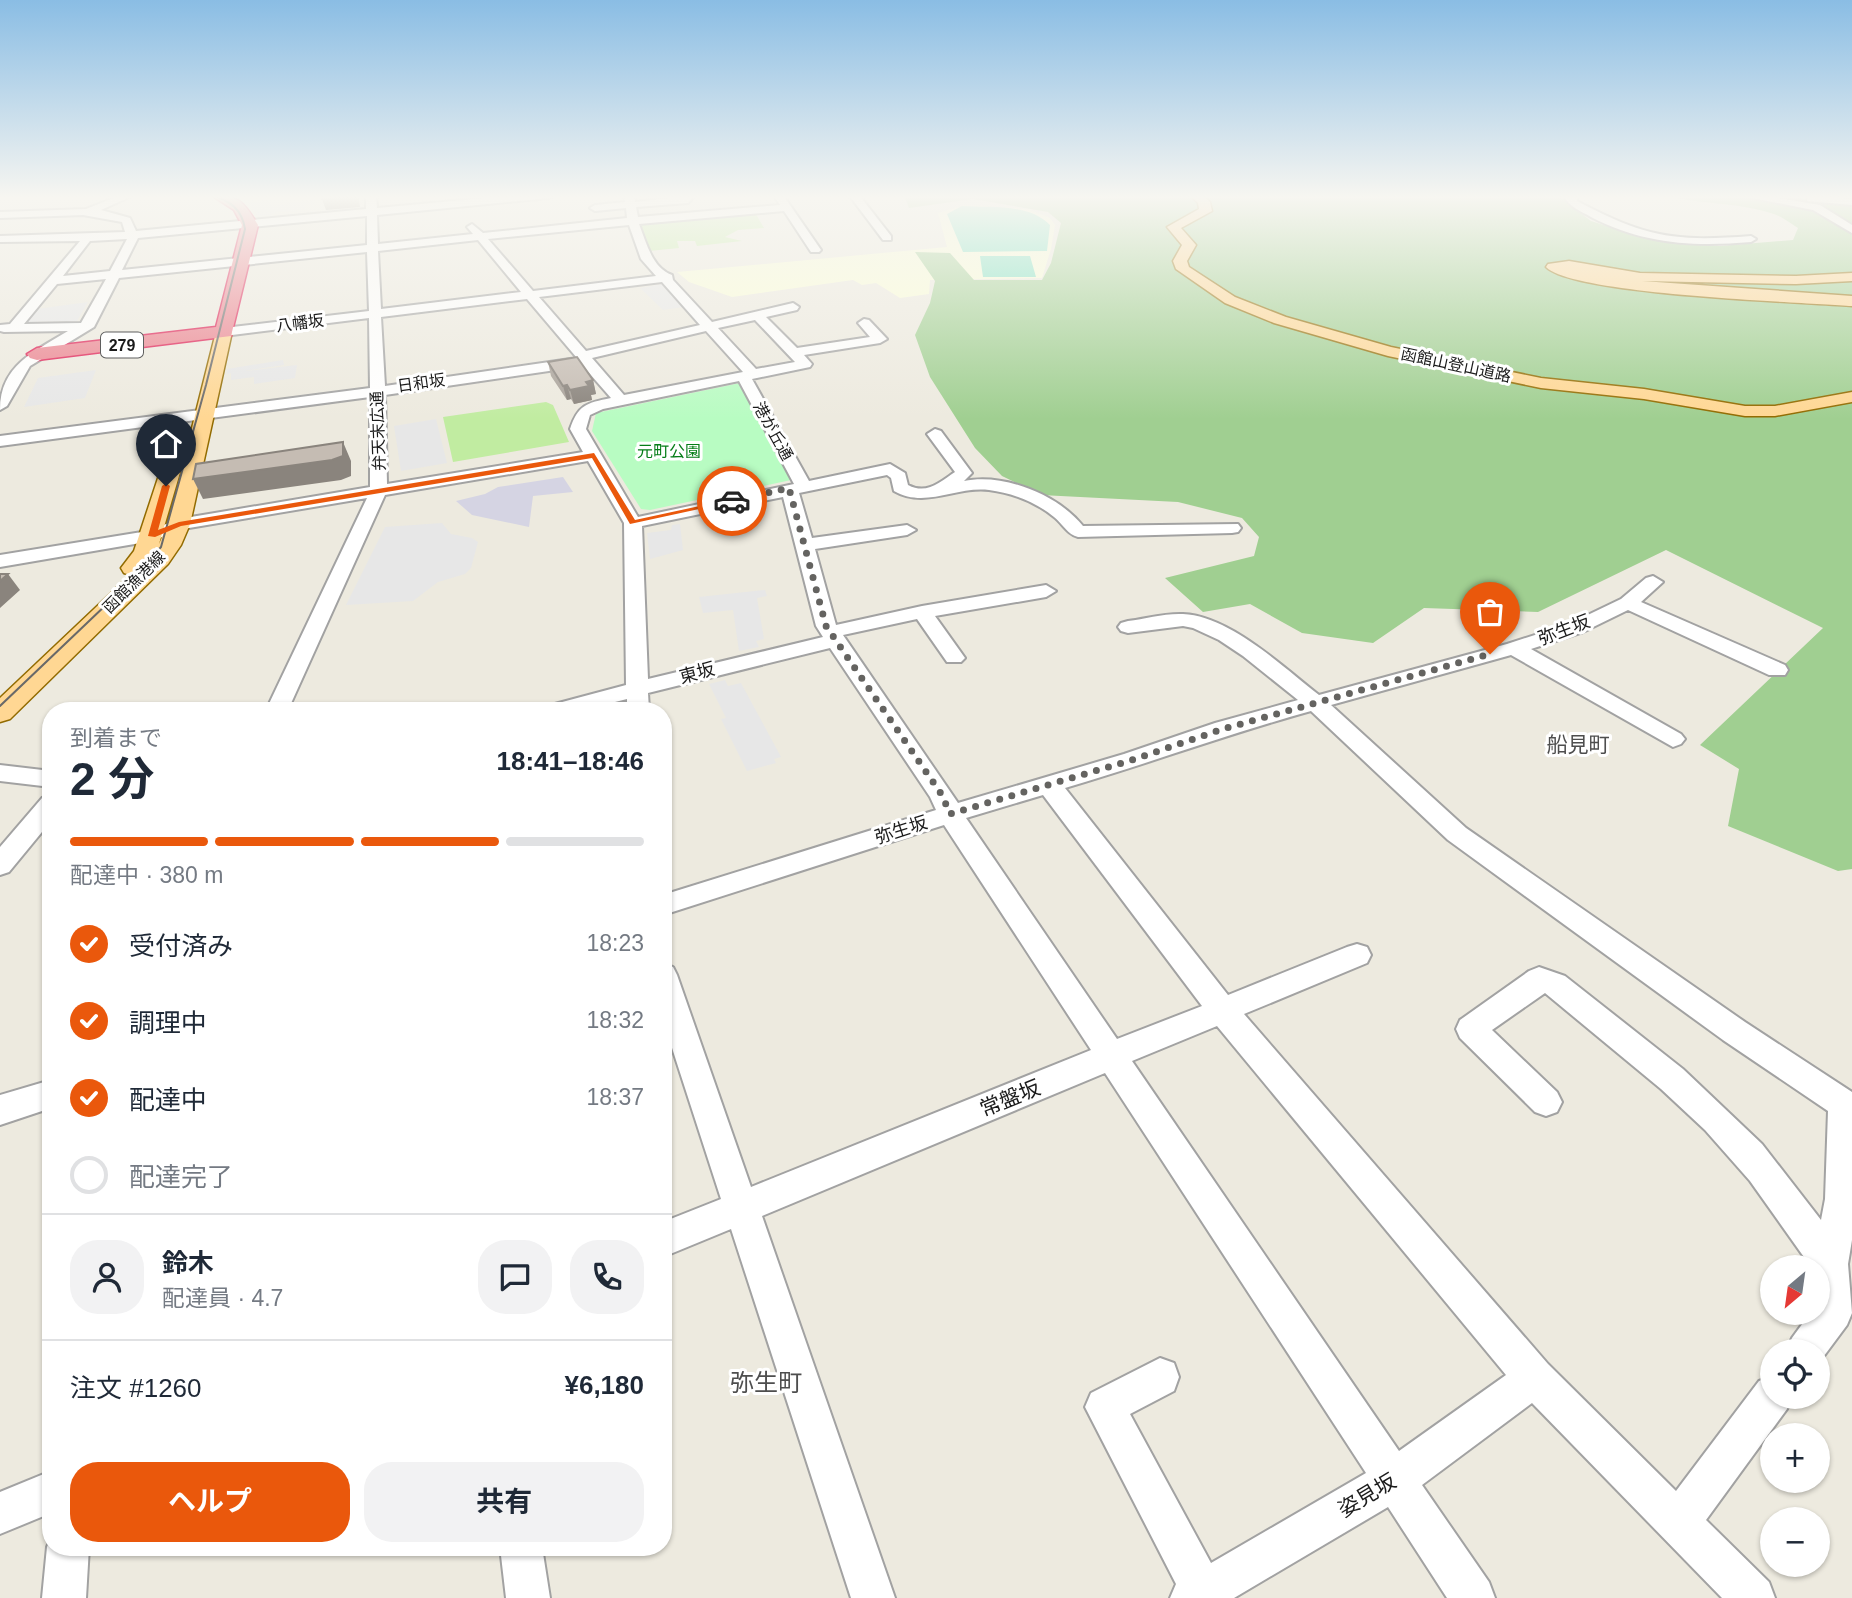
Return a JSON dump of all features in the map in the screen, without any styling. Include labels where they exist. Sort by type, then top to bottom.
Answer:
[{"type":"highway","points":[[216,333],[233,270]]},
{"type":"highway","name":"279","points":[[37,354],[216,333]]},
{"type":"main road","name":"函館山登山道路","points":[[1184,270],[1230,300],[1280,320],[1388,351],[1541,383],[1644,394],[1721,408],[1775,411],[1852,397]]},
{"type":"main road","points":[[1558,270],[1568,275],[1625,284],[1852,301]]},
{"type":"main road","points":[[1599,270],[1649,277],[1809,280],[1852,277]]},
{"type":"main road","name":"函館漁港線","points":[[0,713],[160,559],[170,545],[179,524],[216,333]]},
{"type":"main road","name":"函館漁港線","points":[[0,694],[139,561],[200,416]]},
{"type":"street","points":[[7,328],[62,270]]},
{"type":"street","points":[[0,405],[25,363],[85,327],[92,320],[119,270]]},
{"type":"street","points":[[52,281],[157,270]]},
{"type":"street","name":"弁天末広通","points":[[281,702],[378,492],[372,270]]},
{"type":"street","points":[[509,270],[620,400]]},
{"type":"street","name":"港が丘通","points":[[659,270],[712,327],[748,375],[796,487],[803,545],[833,636],[942,795],[950,814],[1473,1598]]},
{"type":"street","name":"八幡坂","points":[[216,333],[668,278]]},
{"type":"street","name":"日和坂","points":[[0,441],[200,416],[585,358],[793,307]]},
{"type":"street","points":[[637,701],[633,523],[578,429],[579,421],[589,409],[620,400],[805,364],[759,317]]},
{"type":"street","points":[[796,352],[880,338],[864,323]]},
{"type":"street","points":[[7,328],[85,327]]},
{"type":"street","points":[[935,434],[964,473],[939,491]]},
{"type":"street","points":[[0,561],[179,524],[594,456]]},
{"type":"street","points":[[633,523],[890,469],[899,477],[900,487],[904,491],[939,491],[978,484],[1009,490],[1052,508],[1072,522],[1077,532],[1232,528]]},
{"type":"street","points":[[0,548],[154,529]]},
{"type":"street","points":[[803,545],[907,530]]},
{"type":"street","name":"弥生坂","points":[[672,902],[950,814],[1132,760],[1223,729],[1514,648],[1576,628],[1628,603],[1653,582]]},
{"type":"street","name":"東坂","points":[[637,701],[697,673],[922,612],[1046,591]]},
{"type":"street","points":[[1628,603],[1777,670]]},
{"type":"street","points":[[922,612],[954,658]]},
{"type":"street","points":[[1128,627],[1183,620],[1200,624],[1250,652],[1314,702],[1457,834],[1734,1031],[1848,1106],[1842,1199],[1830,1264],[1834,1312],[1830,1317]]},
{"type":"street","points":[[1514,648],[1673,738]]},
{"type":"street","points":[[0,773],[42,778]]},
{"type":"street","points":[[1049,785],[1222,1010],[1534,1378],[1753,1598]]},
{"type":"street","points":[[0,865],[42,815]]},
{"type":"street","name":"常盤坂","points":[[672,1236],[1357,955]]},
{"type":"street","points":[[1546,1102],[1471,1030],[1539,979],[1555,984],[1692,1099],[1736,1140],[1773,1182],[1824,1255]]},
{"type":"street","points":[[672,1002],[873,1598]]},
{"type":"street","points":[[0,1110],[42,1097]]},
{"type":"street","points":[[1160,1377],[1105,1407],[1197,1595]]},
{"type":"street","name":"姿見坂","points":[[1197,1595],[1394,1480],[1534,1378]]},
{"type":"street","points":[[1679,1522],[1763,1409]]},
{"type":"street","points":[[0,1513],[42,1496]]},
{"type":"street","points":[[64,1598],[67,1556]]},
{"type":"street","points":[[522,1556],[528,1598]]},
{"type":"shaded area","points":[[703,270],[1045,270],[1042,278],[930,280],[929,294],[900,298],[876,283],[862,285],[853,280],[732,297],[689,282],[677,272]]},
{"type":"shaded area","points":[[663,284],[684,307],[663,310],[640,288]]},
{"type":"shaded area","points":[[88,302],[77,321],[27,322],[37,309]]},
{"type":"shaded area","points":[[283,360],[284,365],[245,371],[297,365],[295,378],[254,384],[254,377],[231,380],[231,373],[227,374],[227,369]]},
{"type":"shaded area","points":[[96,370],[85,398],[24,407],[38,378]]},
{"type":"shaded area","points":[[436,419],[447,463],[401,471],[394,426]]},
{"type":"shaded area","points":[[563,477],[573,492],[533,496],[529,527],[472,515],[456,501],[485,494],[498,487]]},
{"type":"shaded area","points":[[442,523],[451,534],[472,538],[478,542],[471,568],[465,574],[438,582],[413,601],[346,605],[385,527]]},
{"type":"shaded area","points":[[680,524],[683,550],[650,559],[647,533],[671,530],[672,525]]},
{"type":"shaded area","points":[[765,590],[767,596],[757,598],[764,639],[756,641],[759,647],[739,651],[733,610],[703,613],[699,597]]},
{"type":"shaded area","points":[[725,680],[728,686],[741,683],[781,757],[774,759],[776,763],[747,771],[721,719],[726,718],[709,684]]},
{"type":"green space","points":[[927,270],[965,270],[974,280],[1042,280],[1048,270],[1852,270],[1852,869],[1838,871],[1728,826],[1739,769],[1700,745],[1823,628],[1666,550],[1538,612],[1424,608],[1373,643],[1302,633],[1250,604],[1203,612],[1165,578],[1254,556],[1259,537],[1242,518],[1178,502],[1041,495],[1002,476],[975,448],[930,377],[915,335],[930,303],[935,281]]},
{"type":"green space","points":[[982,270],[1034,270],[1036,277],[983,277]]},
{"type":"green space","name":"元町公園","points":[[740,383],[777,447],[791,480],[650,510],[641,509],[592,431],[596,413]]},
{"type":"green space","points":[[546,402],[553,405],[569,442],[453,462],[443,417]]},
{"type":"building","points":[[577,357],[593,380],[586,382],[589,386],[570,390],[567,385],[563,386],[548,362]]},
{"type":"building","points":[[343,442],[343,456],[332,460],[193,479],[196,464]]},
{"type":"tram line","points":[[0,706],[130,582],[161,547],[235,270]]},
{"type":"way so far","points":[[732,501],[789,488],[826,626],[942,795],[950,814],[1314,702],[1490,654]]},
{"type":"district","name":"船見町","points":[[1578,744]]},
{"type":"district","name":"弥生町","points":[[766,1382]]},
{"type":"route","points":[[166,486],[152,536],[179,524],[594,456],[633,523],[732,501]]}]
